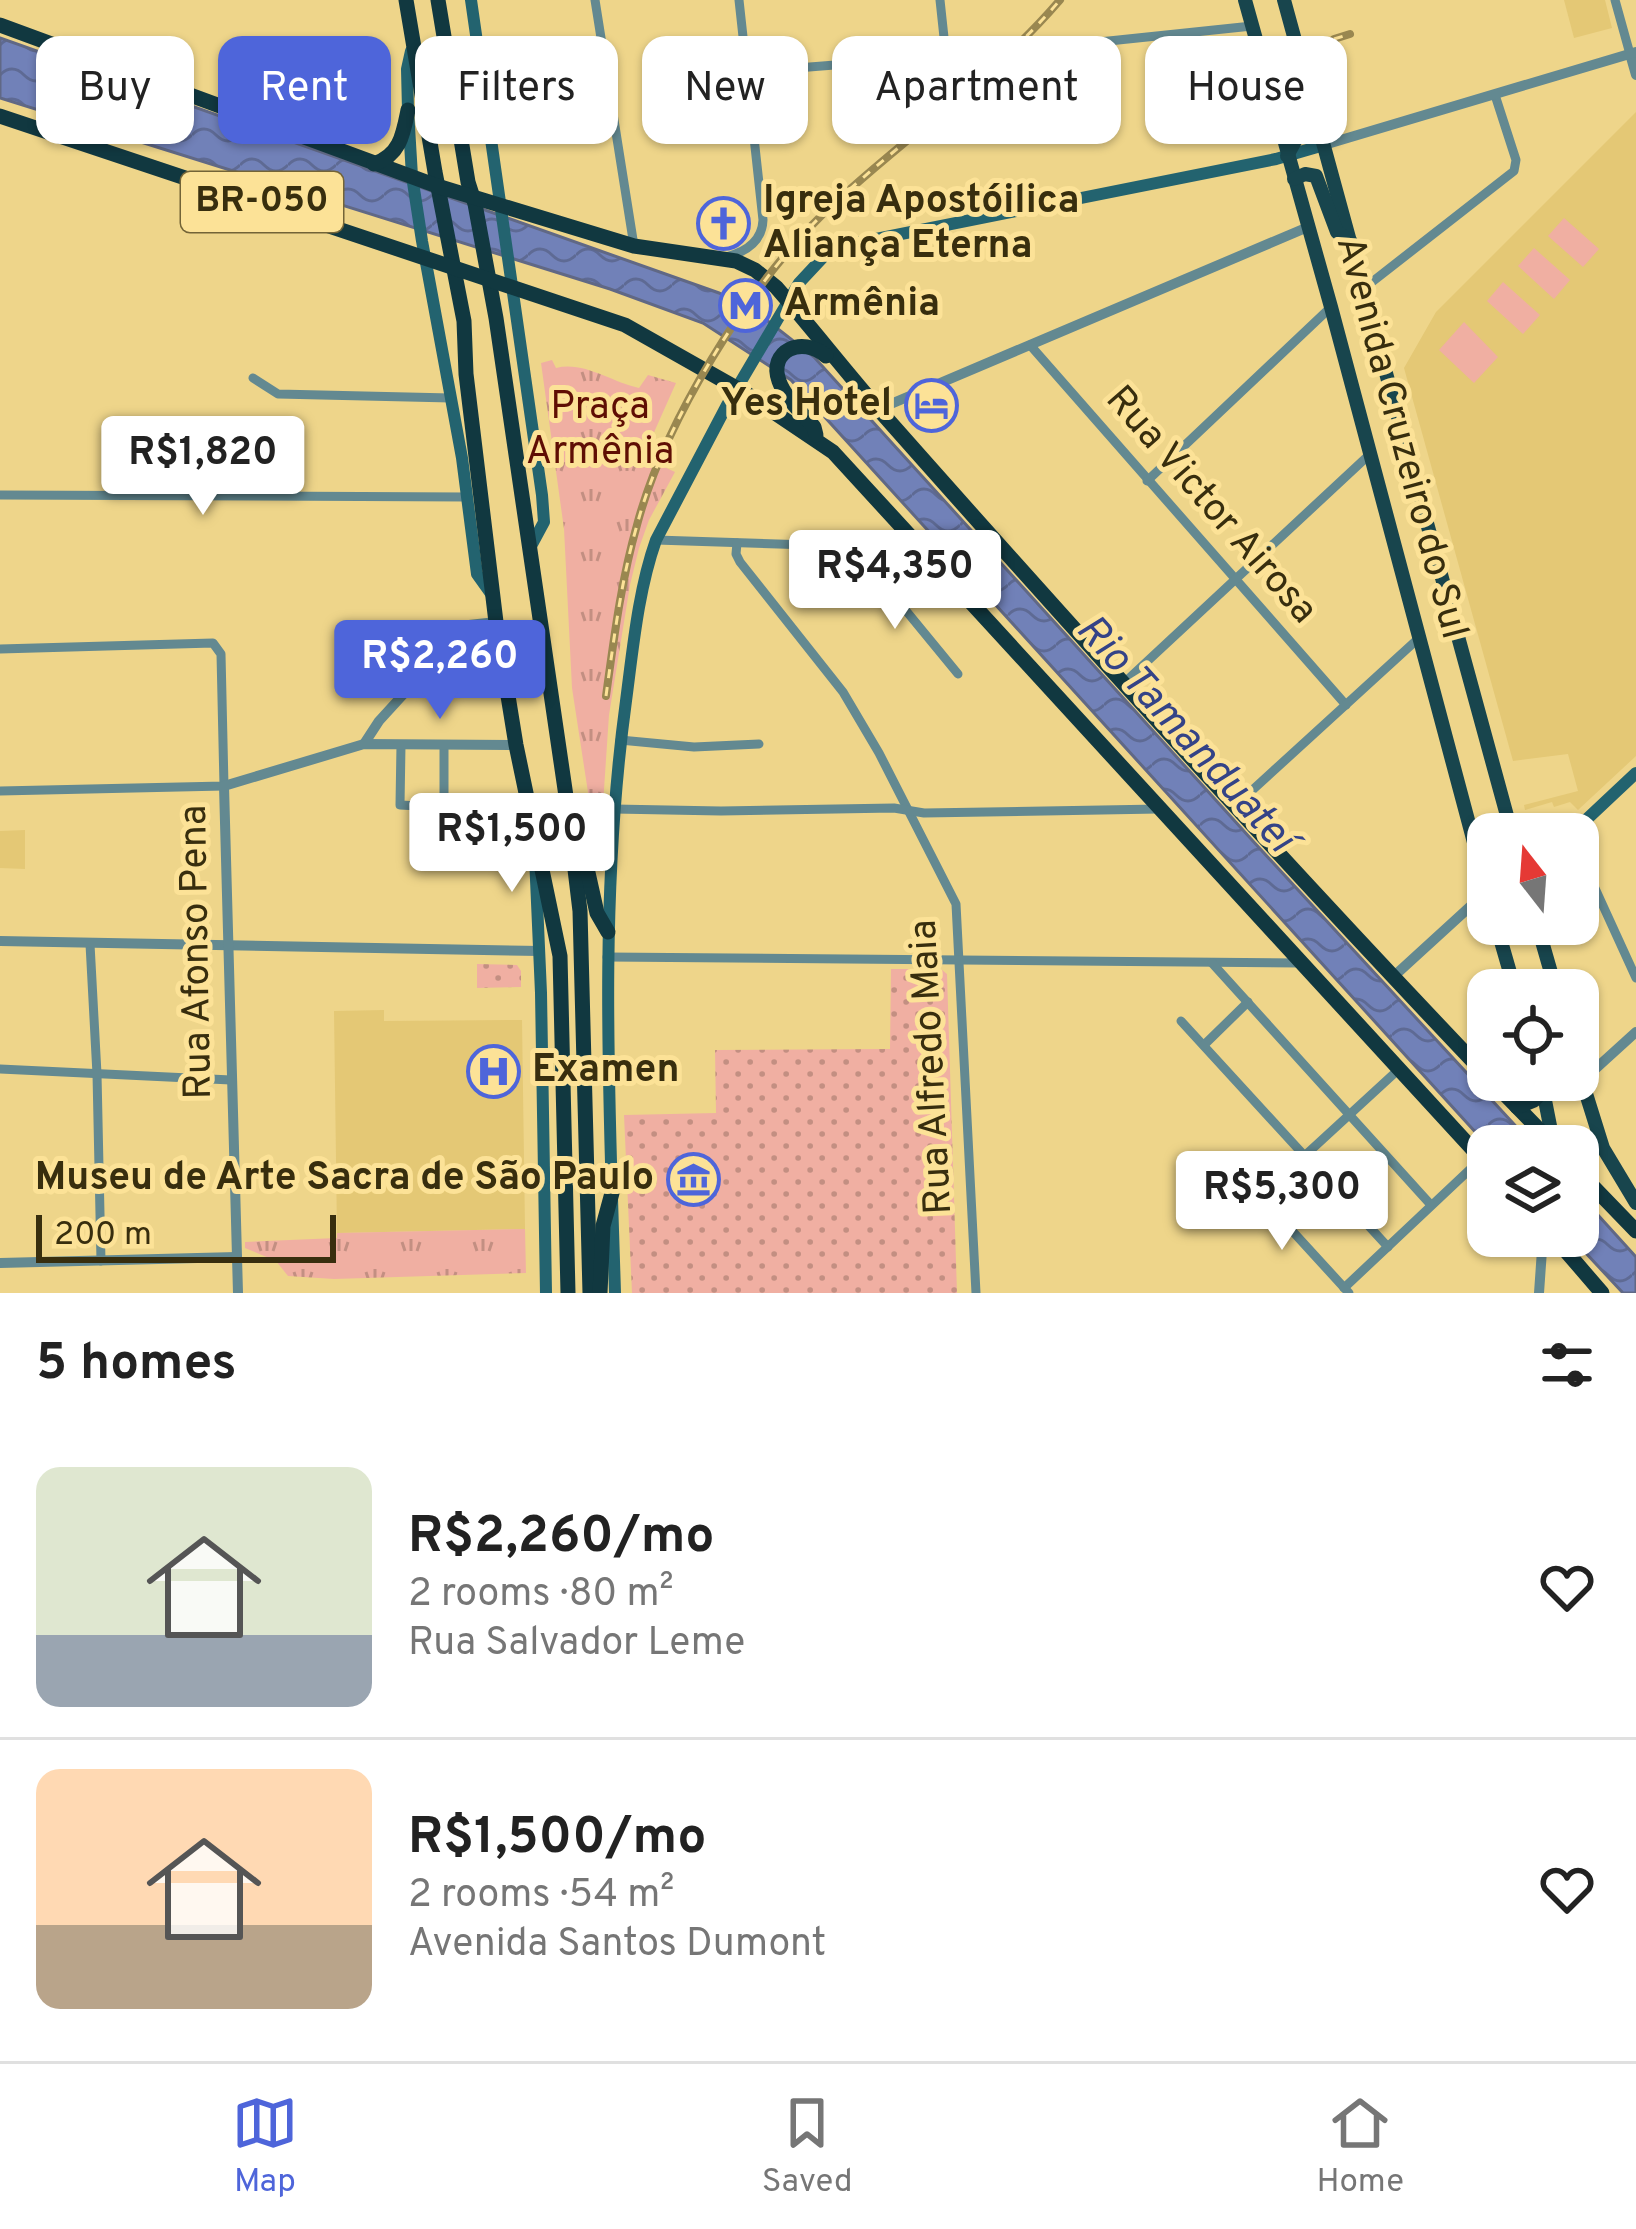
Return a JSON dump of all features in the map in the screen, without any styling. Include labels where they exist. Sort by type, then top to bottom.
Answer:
[{"type":"highway","points":[[406,0],[464,321],[466,374],[496,622],[516,745],[558,943],[568,1293]]},
{"type":"highway","points":[[438,0],[496,318],[567,803],[581,927],[590,1293]]},
{"type":"highway","name":"BR-050","points":[[0,25],[474,201],[634,246],[721,258],[755,270],[1467,1054]]},
{"type":"highway","points":[[374,164],[399,146],[408,110]]},
{"type":"highway","name":"BR-050","points":[[0,116],[625,325],[816,438],[1467,1144]]},
{"type":"highway","points":[[816,438],[814,428],[782,388],[777,374],[783,355],[798,345],[817,349],[843,367]]},
{"type":"highway","points":[[567,803],[576,815],[608,932]]},
{"type":"highway","points":[[540,951],[603,909]]},
{"type":"highway","name":"BR-050","points":[[1511,1101],[1534,1125]]},
{"type":"highway","points":[[1517,1107],[1531,1101]]},
{"type":"highway","points":[[600,1293],[603,1226],[612,1193]]},
{"type":"highway","points":[[1599,1193],[1636,1232]]},
{"type":"highway","points":[[1570,1257],[1602,1293]]},
{"type":"main road","points":[[471,0],[544,513],[542,529],[529,549]]},
{"type":"main road","name":"Avenida Cruzeiro do Sul","points":[[1245,0],[1467,818]]},
{"type":"main road","name":"Avenida Cruzeiro do Sul","points":[[1284,0],[1294,36]]},
{"type":"main road","points":[[412,44],[407,69],[413,180],[477,574],[492,595]]},
{"type":"main road","points":[[1287,156],[1294,144]]},
{"type":"main road","points":[[603,909],[620,740],[650,557],[736,389],[799,284],[820,260],[846,245],[1324,146]]},
{"type":"main road","name":"Avenida Cruzeiro do Sul","points":[[1324,146],[1505,813]]},
{"type":"main road","points":[[1294,178],[1305,173],[1316,176],[1337,232],[1351,242]]},
{"type":"main road","points":[[1592,813],[1636,772]]},
{"type":"main road","points":[[1459,788],[1468,796],[1473,813]]},
{"type":"main road","points":[[539,847],[534,860],[546,1293]]},
{"type":"main road","points":[[608,932],[615,1293]]},
{"type":"main road","points":[[1588,1101],[1603,1148],[1636,1203]]},
{"type":"street","points":[[595,0],[634,246]]},
{"type":"street","points":[[739,0],[742,36]]},
{"type":"street","points":[[940,0],[944,36]]},
{"type":"street","points":[[1615,0],[1636,75]]},
{"type":"street","points":[[1121,39],[1252,26]]},
{"type":"street","points":[[1324,146],[1633,53]]},
{"type":"street","points":[[1364,289],[1514,171],[1516,160],[1495,95]]},
{"type":"street","points":[[721,258],[754,244],[763,230],[754,144]]},
{"type":"street","points":[[879,409],[1308,227]]},
{"type":"street","points":[[1147,481],[1331,307]]},
{"type":"street","name":"Rua Victor Airosa","points":[[1030,345],[1346,705]]},
{"type":"street","points":[[253,378],[278,394],[451,398]]},
{"type":"street","points":[[1125,682],[1369,455]]},
{"type":"street","points":[[0,495],[466,496]]},
{"type":"street","points":[[656,541],[903,548],[915,542]]},
{"type":"street","name":"Rua Alfredo Maia","points":[[737,543],[740,562],[843,692],[956,904],[976,1293]]},
{"type":"street","points":[[857,547],[958,674]]},
{"type":"street","points":[[364,745],[379,721],[463,628],[496,622]]},
{"type":"street","points":[[1236,805],[1420,637]]},
{"type":"street","name":"Rua Afonso Pena","points":[[0,649],[209,643],[218,646],[221,654],[238,1293]]},
{"type":"street","points":[[620,740],[694,746],[759,744]]},
{"type":"street","points":[[0,791],[224,786],[364,745],[516,745]]},
{"type":"street","points":[[400,745],[400,805],[439,807],[444,802],[444,745]]},
{"type":"street","points":[[614,809],[907,809],[924,813],[1159,809]]},
{"type":"street","points":[[1599,897],[1636,978]]},
{"type":"street","points":[[1393,977],[1467,909]]},
{"type":"street","points":[[0,941],[540,951]]},
{"type":"street","points":[[90,944],[101,1261]]},
{"type":"street","points":[[608,957],[1300,963]]},
{"type":"street","points":[[1212,963],[1431,1205]]},
{"type":"street","points":[[1204,1045],[1248,1002]]},
{"type":"street","points":[[1181,1021],[1388,1246]]},
{"type":"street","points":[[1599,1060],[1636,1032]]},
{"type":"street","points":[[0,1069],[231,1080]]},
{"type":"street","points":[[1398,1070],[1262,1197],[1346,1290],[1431,1205],[1467,1177]]},
{"type":"street","points":[[1619,1177],[1636,1176]]},
{"type":"street","points":[[0,1263],[237,1257]]},
{"type":"street","points":[[1539,1293],[1542,1257]]},
{"type":"shaded area","points":[[1564,0],[1605,0],[1612,28],[1574,38]]},
{"type":"shaded area","points":[[1636,112],[1636,756],[1578,810],[1570,802],[1554,807],[1552,802],[1525,810],[1524,805],[1578,791],[1568,754],[1513,761],[1404,368],[1436,312]]},
{"type":"shaded area","points":[[25,830],[25,869],[0,868],[0,831]]},
{"type":"shaded area","points":[[384,1010],[384,1021],[522,1020],[525,1229],[337,1233],[334,1011]]},
{"type":"green space","points":[[1564,218],[1599,249],[1583,267],[1548,236]]},
{"type":"green space","points":[[1534,248],[1570,280],[1554,299],[1518,266]]},
{"type":"green space","points":[[1503,282],[1540,315],[1523,334],[1487,301]]},
{"type":"green space","points":[[1464,322],[1498,357],[1474,383],[1439,350]]},
{"type":"green space","name":"Praça Armênia","points":[[552,360],[556,368],[587,370],[639,388],[648,375],[676,383],[643,457],[675,472],[649,520],[630,585],[609,715],[599,864],[572,688],[564,529],[541,363]]},
{"type":"green space","points":[[477,964],[517,965],[521,987],[477,988]]},
{"type":"green space","points":[[891,969],[941,969],[947,974],[957,1293],[632,1293],[624,1115],[716,1113],[715,1050],[890,1049]]},
{"type":"green space","points":[[525,1229],[526,1273],[288,1276],[276,1261],[245,1248],[245,1242],[337,1238],[337,1233]]},
{"type":"water","name":"Rio Tamanduateí","points":[[0,38],[36,51],[36,109],[0,98]]},
{"type":"water","name":"Rio Tamanduateí","points":[[194,107],[218,115],[218,144],[299,144],[719,293],[759,314],[814,357],[1467,1073],[1467,1101],[1493,1101],[1515,1125],[1469,1125],[791,380],[703,323],[610,289],[147,144],[194,144]]},
{"type":"water","points":[[1599,1216],[1636,1257],[1636,1293],[1623,1293],[1590,1257],[1599,1257]]},
{"type":"railway","points":[[606,696],[618,610],[650,485],[688,401],[738,318],[823,214],[1004,58],[1060,0]]},
{"type":"railway","points":[[1344,36],[1350,34]]},
{"type":"place","name":"Igreja Apostóilica Aliança Eterna","points":[[724,224]]},
{"type":"place","name":"Armênia","points":[[745,305]]},
{"type":"place","name":"Yes Hotel","points":[[931,405]]},
{"type":"place","name":"Examen","points":[[493,1071]]},
{"type":"place","name":"Museu de Arte Sacra de São Paulo","points":[[693,1179]]}]
